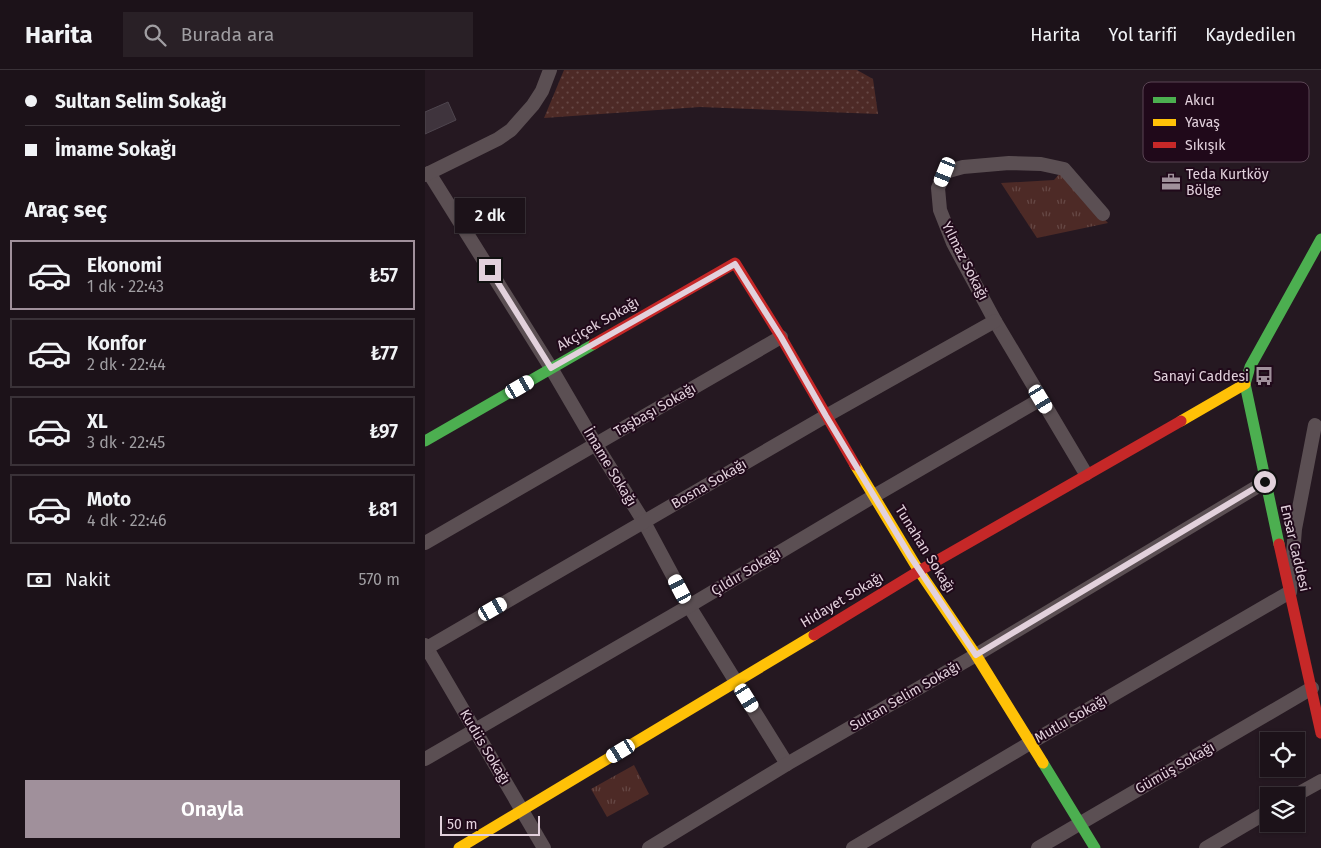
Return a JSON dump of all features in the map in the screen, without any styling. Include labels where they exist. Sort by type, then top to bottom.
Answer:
[{"type":"street","points":[[427,174],[498,139],[511,130],[533,105],[542,91],[550,70]]},
{"type":"street","name":"Yılmaz Sokağı","points":[[1086,474],[995,320],[953,243],[940,210],[938,188],[945,172],[963,167],[1009,163],[1041,164],[1064,169],[1103,214]]},
{"type":"street","name":"İmame Sokağı","points":[[427,174],[551,368],[643,522],[689,606],[787,764]]},
{"type":"street","points":[[1245,384],[1250,366],[1321,239]]},
{"type":"street","name":"Akçiçek Sokağı","points":[[425,441],[735,264]]},
{"type":"street","name":"Tunahan Sokağı","points":[[735,264],[781,337],[826,416],[919,570],[976,655],[1095,848]]},
{"type":"street","name":"Bosna Sokağı","points":[[426,648],[995,320]]},
{"type":"street","name":"Taşbaşı Sokağı","points":[[425,543],[781,337]]},
{"type":"street","name":"Hidayet Sokağı","points":[[459,848],[737,682],[919,570],[1245,384]]},
{"type":"street","name":"Ensar Caddesi","points":[[1245,384],[1321,732]]},
{"type":"street","name":"Çıldır Sokağı","points":[[425,759],[1041,399]]},
{"type":"street","points":[[1290,592],[1295,529],[1315,425]]},
{"type":"street","name":"Sultan Selim Sokağı","points":[[649,848],[787,764],[976,655],[1265,482]]},
{"type":"street","name":"Mutlu Sokağı","points":[[853,848],[1290,592]]},
{"type":"street","name":"Kudüs Sokağı","points":[[426,648],[544,848]]},
{"type":"street","name":"Gümüş Sokağı","points":[[1038,848],[1312,688]]},
{"type":"street","points":[[1305,789],[1321,780]]},
{"type":"street","points":[[1206,848],[1260,816]]},
{"type":"green space","points":[[564,70],[857,70],[873,79],[878,114],[700,107],[544,118]]},
{"type":"green space","points":[[1061,172],[1108,223],[1037,238],[1001,183],[1054,180]]},
{"type":"green space","points":[[634,765],[649,794],[607,817],[591,789]]},
{"type":"building","points":[[448,102],[456,120],[425,134],[425,112]]},
{"type":"traffic: fast","points":[[1279,544],[1245,384],[1250,367],[1321,239]]},
{"type":"traffic: fast","points":[[425,441],[594,344]]},
{"type":"traffic: fast","points":[[1043,763],[1095,848]]},
{"type":"traffic: slow","points":[[1181,421],[1245,384]]},
{"type":"traffic: slow","points":[[855,465],[919,571],[976,655],[1043,763]]},
{"type":"traffic: slow","points":[[459,848],[814,635]]},
{"type":"traffic: jam","points":[[594,344],[735,263],[781,337],[855,465]]},
{"type":"traffic: jam","points":[[814,635],[919,571],[1181,421]]},
{"type":"traffic: jam","points":[[1279,544],[1321,733]]},
{"type":"place","name":"Teda Kurtköy Bölge","points":[[1171,182]]},
{"type":"place","name":"Sanayi Caddesi","points":[[1264,376]]},
{"type":"route","points":[[490,270],[551,368],[735,264],[781,337],[910,556],[976,655],[1265,482]]}]
